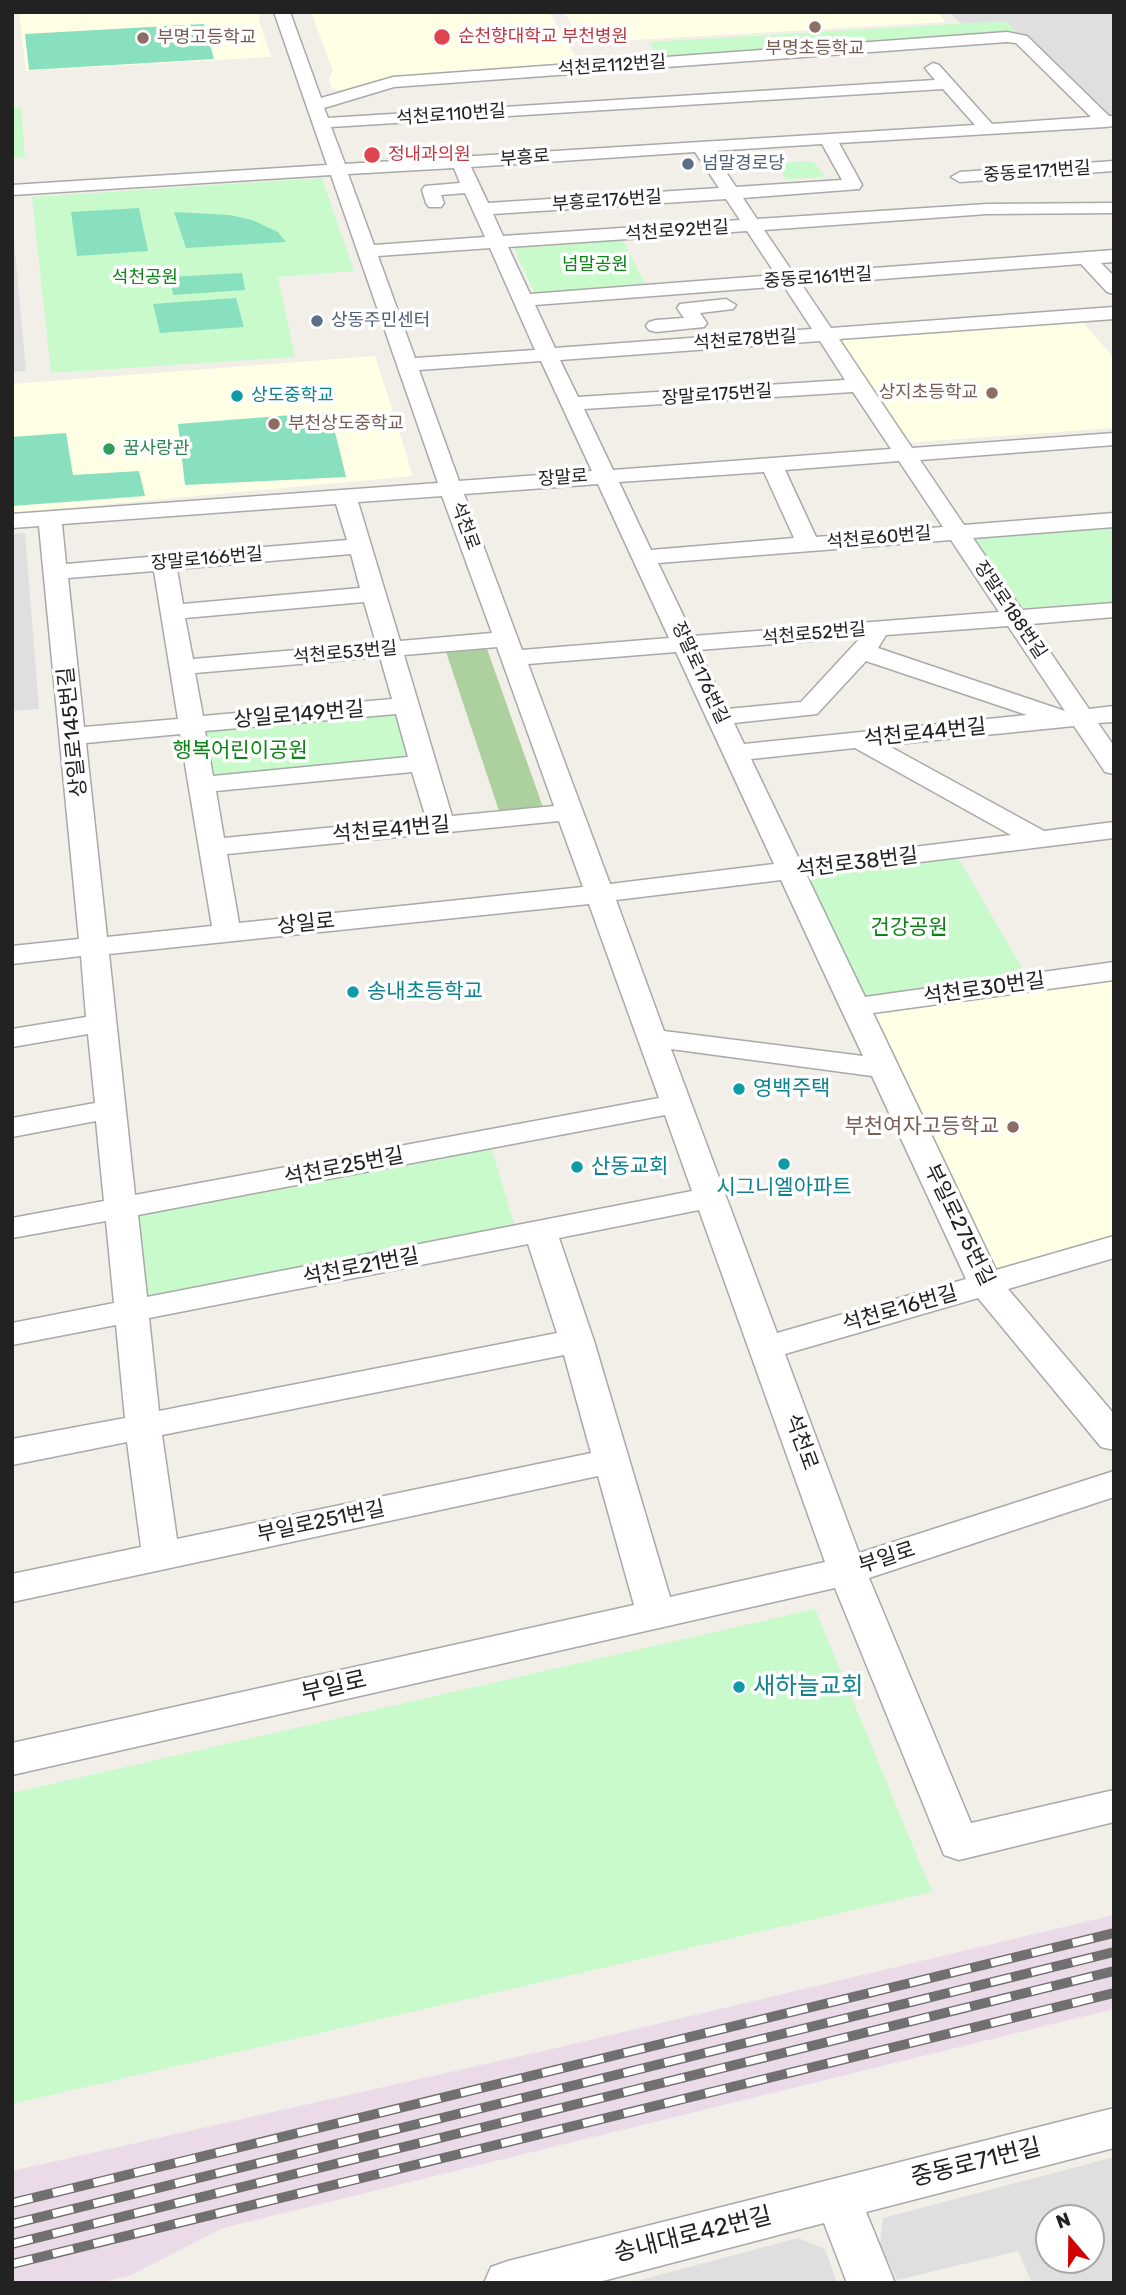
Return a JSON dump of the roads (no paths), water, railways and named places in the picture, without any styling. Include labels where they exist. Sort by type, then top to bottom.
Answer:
[{"type":"street","name":"석천로","points":[[282,12],[450,486],[847,1571],[960,1843],[1114,1807]]},
{"type":"street","name":"석천로112번길","points":[[315,105],[393,82],[485,100],[671,73],[741,57],[1007,37],[1021,39],[1109,122]]},
{"type":"street","points":[[911,44],[923,65],[947,84],[988,129]]},
{"type":"street","points":[[741,57],[771,95]]},
{"type":"street","points":[[817,72],[834,91]]},
{"type":"street","points":[[580,107],[575,97],[671,73],[693,106]]},
{"type":"street","name":"석천로110번길","points":[[321,123],[485,100],[580,107],[693,106],[771,95],[947,84]]},
{"type":"street","points":[[814,92],[825,106]]},
{"type":"street","name":"부흥로","points":[[12,190],[460,162],[511,153],[711,142],[828,139],[1109,122]]},
{"type":"street","points":[[828,139],[850,180]]},
{"type":"street","name":"장말로188번길","points":[[711,142],[732,194],[751,226],[827,334],[1017,618],[1071,718],[1114,766]]},
{"type":"street","points":[[460,162],[548,355],[607,475]]},
{"type":"street","name":"중동로171번길","points":[[960,177],[1114,166]]},
{"type":"street","points":[[1079,169],[1114,207]]},
{"type":"street","points":[[1015,173],[1043,209]]},
{"type":"street","points":[[813,175],[850,180]]},
{"type":"street","name":"부흥로176번길","points":[[483,209],[732,194],[850,180]]},
{"type":"street","points":[[435,203],[431,190],[472,187]]},
{"type":"street","name":"석천로92번길","points":[[368,251],[987,209],[1114,207]]},
{"type":"street","points":[[794,223],[807,239]]},
{"type":"street","name":"중동로161번길","points":[[523,300],[788,281],[837,269],[1086,258],[1112,245]]},
{"type":"street","points":[[1086,258],[1114,288]]},
{"type":"street","points":[[776,301],[801,299]]},
{"type":"street","points":[[637,327],[697,323],[687,308],[751,303]]},
{"type":"street","name":"석천로78번길","points":[[409,365],[1114,313]]},
{"type":"street","points":[[613,329],[624,349]]},
{"type":"street","name":"장말로175번길","points":[[572,404],[861,385]]},
{"type":"street","name":"장말로","points":[[12,521],[450,486],[1114,439]]},
{"type":"street","points":[[771,464],[808,544]]},
{"type":"street","name":"장말로176번길","points":[[607,475],[792,872]]},
{"type":"street","points":[[345,495],[442,825]]},
{"type":"street","name":"상일로145번길","points":[[50,518],[94,946]]},
{"type":"street","name":"석천로60번길","points":[[645,557],[1114,520]]},
{"type":"street","name":"장말로166번길","points":[[55,572],[359,546]]},
{"type":"street","points":[[164,563],[227,933]]},
{"type":"street","points":[[173,612],[373,594]]},
{"type":"street","name":"석천로52번길","points":[[510,648],[686,644],[1114,610]]},
{"type":"street","points":[[720,717],[808,709],[883,629]]},
{"type":"street","name":"석천로53번길","points":[[183,667],[389,649],[510,648]]},
{"type":"street","points":[[862,651],[1071,718]]},
{"type":"street","name":"상일로149번길","points":[[74,736],[406,705]]},
{"type":"street","name":"석천로44번길","points":[[737,753],[1114,714]]},
{"type":"street","points":[[859,740],[1041,840]]},
{"type":"street","points":[[202,785],[422,763]]},
{"type":"street","name":"석천로41번길","points":[[212,847],[570,812]]},
{"type":"street","name":"석천로38번길","points":[[600,894],[1114,830]]},
{"type":"street","name":"부일로275번길","points":[[792,872],[986,1284],[1114,1438]]},
{"type":"street","name":"상일로","points":[[12,955],[600,894]]},
{"type":"street","points":[[94,946],[144,1425],[161,1556]]},
{"type":"street","name":"석천로30번길","points":[[855,1007],[1114,971]]},
{"type":"street","points":[[12,1038],[101,1023]]},
{"type":"street","points":[[652,1038],[883,1068]]},
{"type":"street","name":"석천로25번길","points":[[12,1228],[676,1104]]},
{"type":"street","points":[[12,1128],[111,1109]]},
{"type":"street","name":"석천로21번길","points":[[12,1334],[710,1198]]},
{"type":"street","points":[[540,1231],[577,1341],[656,1615]]},
{"type":"street","name":"석천로16번길","points":[[767,1348],[1114,1247]]},
{"type":"street","points":[[12,1452],[577,1341]]},
{"type":"street","name":"부일로251번길","points":[[12,1588],[611,1461]]},
{"type":"street","name":"부일로","points":[[12,1759],[847,1571],[1114,1484]]},
{"type":"street","name":"중동로71번길","points":[[837,2198],[1114,2127]]},
{"type":"street","points":[[837,2198],[870,2283]]},
{"type":"street","name":"송내대로42번길","points":[[508,2283],[837,2198]]},
{"type":"railway","points":[[12,2203],[1114,1933]]},
{"type":"railway","points":[[12,2224],[1114,1952]]},
{"type":"railway","points":[[12,2244],[1114,1971]]},
{"type":"railway","points":[[12,2264],[1114,1993]]},
{"type":"place","name":"부명초등학교","points":[[815,27]]},
{"type":"place","name":"순천향대학교 부천병원","points":[[442,37]]},
{"type":"place","name":"부명고등학교","points":[[143,38]]},
{"type":"place","name":"정내과의원","points":[[372,155]]},
{"type":"place","name":"넘말경로당","points":[[688,164]]},
{"type":"place","name":"상동주민센터","points":[[317,321]]},
{"type":"place","name":"상지초등학교","points":[[992,393]]},
{"type":"place","name":"상도중학교","points":[[237,396]]},
{"type":"place","name":"부천상도중학교","points":[[274,424]]},
{"type":"place","name":"꿈사랑관","points":[[109,449]]},
{"type":"place","name":"송내초등학교","points":[[353,992]]},
{"type":"place","name":"영백주택","points":[[739,1089]]},
{"type":"place","name":"부천여자고등학교","points":[[1013,1127]]},
{"type":"place","name":"시그니엘아파트","points":[[784,1164]]},
{"type":"place","name":"산동교회","points":[[577,1167]]},
{"type":"place","name":"새하늘교회","points":[[739,1687]]},
{"type":"park label","name":"넘말공원","points":[[595,265]]},
{"type":"park label","name":"석천공원","points":[[145,278]]},
{"type":"park label","name":"행복어린이공원","points":[[240,751]]},
{"type":"park label","name":"건강공원","points":[[909,928]]}]
